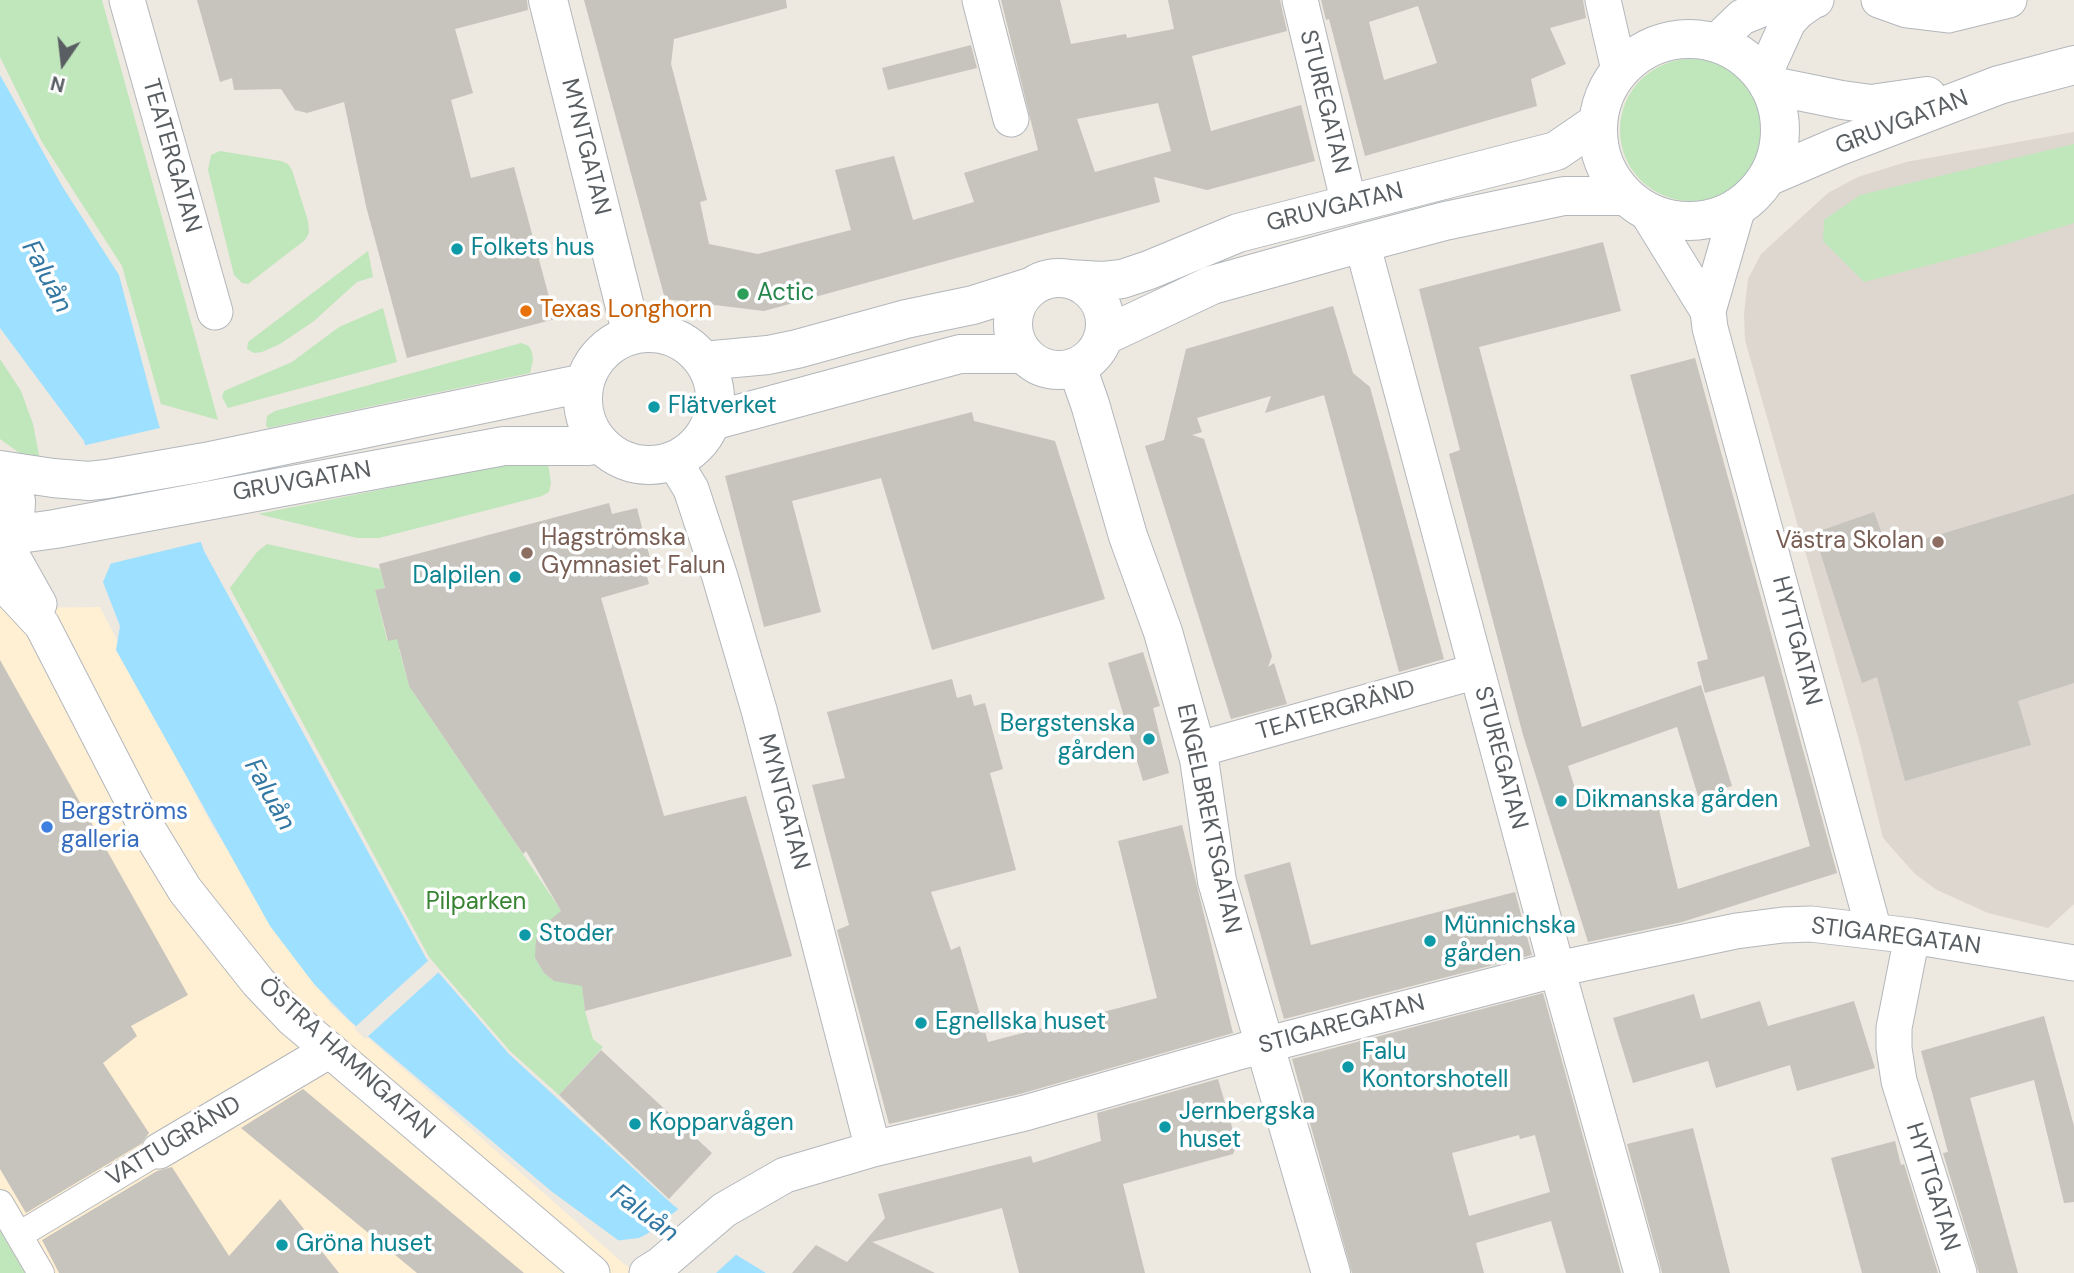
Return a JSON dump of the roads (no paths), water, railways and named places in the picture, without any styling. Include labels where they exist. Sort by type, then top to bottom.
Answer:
[{"type":"main road","name":"MYNTGATAN","points":[[548,0],[632,335]]},
{"type":"main road","points":[[1699,39],[1716,43],[1747,60],[1766,81],[1779,115],[1779,147],[1767,177],[1754,194],[1738,207],[1721,216],[1703,220],[1684,222],[1665,219],[1636,204],[1603,162],[1597,123],[1601,104],[1608,86],[1619,70],[1647,48],[1663,42],[1699,39]]},
{"type":"main road","name":"GRUVGATAN","points":[[1767,177],[1837,147],[1999,86],[2074,65]]},
{"type":"main road","name":"GRUVGATAN","points":[[1766,81],[1842,100],[1871,104],[1999,86]]},
{"type":"main road","name":"GRUVGATAN","points":[[703,361],[768,355],[797,349],[1051,283],[1122,279],[1238,233],[1556,151],[1597,123]]},
{"type":"main road","name":"GRUVGATAN","points":[[1104,336],[1212,285],[1445,221],[1564,196],[1636,204]]},
{"type":"main road","points":[[1051,283],[1083,284],[1098,300],[1105,321],[1104,336],[1094,355],[1077,367],[1048,369],[1035,364],[1024,354],[1016,341],[1013,326],[1015,310],[1022,297],[1051,283]]},
{"type":"main road","points":[[659,334],[684,343],[703,361],[715,390],[715,406],[712,421],[697,445],[674,461],[648,466],[621,460],[600,444],[588,426],[583,404],[584,383],[594,362],[611,345],[632,335],[659,334]]},
{"type":"main road","points":[[712,421],[960,354],[1024,354]]},
{"type":"main road","name":"ENGELBREKTSGATAN","points":[[1077,367],[1128,536],[1163,632],[1196,750],[1217,881],[1331,1273]]},
{"type":"main road","name":"GRUVGATAN","points":[[0,470],[89,481],[205,462],[584,383]]},
{"type":"main road","name":"GRUVGATAN","points":[[2,538],[504,446],[600,444]]},
{"type":"main road","points":[[0,477],[9,486],[16,501],[15,522],[2,538]]},
{"type":"street","name":"TEATERGATAN","points":[[127,0],[215,312]]},
{"type":"street","points":[[980,0],[1011,119]]},
{"type":"street","name":"STUREGATAN","points":[[1300,0],[1349,204]]},
{"type":"street","points":[[1603,0],[1619,70]]},
{"type":"street","points":[[1716,43],[1742,17],[1772,5],[1815,0]]},
{"type":"street","points":[[1766,81],[1788,22],[1815,0]]},
{"type":"street","points":[[1879,0],[1907,10],[1948,15],[2009,0]]},
{"type":"street","name":"HYTTGATAN","points":[[1636,204],[1708,311]]},
{"type":"street","name":"HYTTGATAN","points":[[1738,207],[1708,311],[1710,328],[1874,931]]},
{"type":"street","name":"STUREGATAN","points":[[1362,243],[1557,970],[1642,1273]]},
{"type":"street","name":"MYNTGATAN","points":[[674,461],[691,489],[759,710],[873,1149]]},
{"type":"street","name":"ÖSTRA HAMNGATAN","points":[[2,538],[39,600],[42,625]]},
{"type":"street","name":"ÖSTRA HAMNGATAN","points":[[0,580],[42,625],[143,821],[185,890],[258,982],[293,1019],[592,1273]]},
{"type":"street","name":"TEATERGRÄND","points":[[1196,750],[1477,671]]},
{"type":"street","name":"STIGAREGATAN","points":[[648,1272],[707,1227],[724,1210],[785,1175],[873,1149],[1025,1113],[1266,1045],[1557,970],[1736,931],[1811,924],[1912,936],[2074,963]]},
{"type":"street","name":"HYTTGATAN","points":[[1912,936],[1894,1027],[1894,1048],[1899,1080],[1959,1273]]},
{"type":"street","name":"VATTUGRÄND","points":[[19,1235],[330,1050]]},
{"type":"street","points":[[0,1203],[41,1273]]},
{"type":"water","name":"Faluån","points":[[0,75],[62,186],[119,275],[158,422],[204,551],[426,958],[509,1054],[672,1204],[738,1256],[766,1273],[663,1273],[551,1191],[350,1021],[314,984],[270,926],[116,650],[120,626],[103,582],[111,563],[84,441],[0,328]]},
{"type":"place","name":"Folkets hus","points":[[457,249]]},
{"type":"place","name":"Actic","points":[[743,294]]},
{"type":"place","name":"Texas Longhorn","points":[[526,311]]},
{"type":"place","name":"Flätverket","points":[[654,407]]},
{"type":"place","name":"Västra Skolan","points":[[1938,542]]},
{"type":"place","name":"Hagströmska Gymnasiet Falun","points":[[527,553]]},
{"type":"place","name":"Dalpilen","points":[[515,577]]},
{"type":"place","name":"Bergstenska gården","points":[[1149,739]]},
{"type":"place","name":"Dikmanska gården","points":[[1561,801]]},
{"type":"place","name":"Bergströms galleria","points":[[47,827]]},
{"type":"place","name":"Stoder","points":[[525,935]]},
{"type":"place","name":"Münnichska gården","points":[[1430,941]]},
{"type":"place","name":"Egnellska huset","points":[[921,1023]]},
{"type":"place","name":"Falu Kontorshotell","points":[[1348,1067]]},
{"type":"place","name":"Kopparvågen","points":[[635,1124]]},
{"type":"place","name":"Jernbergska huset","points":[[1165,1127]]},
{"type":"place","name":"Gröna huset","points":[[282,1245]]},
{"type":"park label","name":"Pilparken","points":[[476,903]]}]
